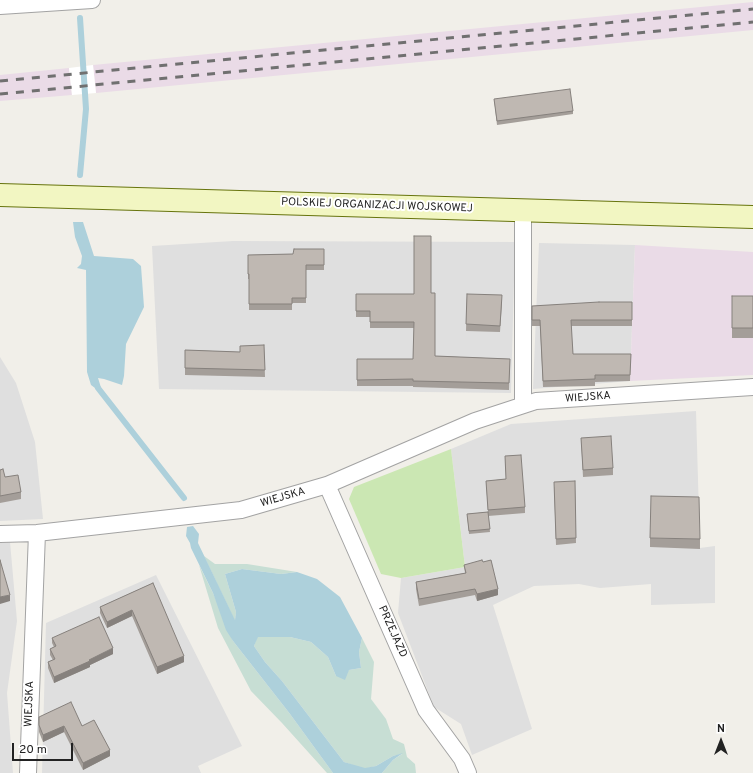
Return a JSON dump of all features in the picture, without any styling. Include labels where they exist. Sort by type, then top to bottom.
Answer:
[{"type":"main road","name":"POLSKIEJ ORGANIZACJI WOJSKOWEJ","points":[[0,195],[753,217]]},
{"type":"street","points":[[0,6],[92,0]]},
{"type":"street","points":[[523,210],[523,405]]},
{"type":"street","name":"WIEJSKA","points":[[28,773],[36,533],[241,510],[327,485],[475,421],[536,401],[753,387]]},
{"type":"street","name":"PRZEJAZD","points":[[327,485],[426,710],[462,759],[468,773]]},
{"type":"street","points":[[0,534],[36,533]]},
{"type":"shaded area","points":[[753,2],[753,30],[96,93],[93,65]]},
{"type":"shaded area","points":[[69,68],[72,95],[0,101],[0,75]]},
{"type":"shaded area","points":[[233,241],[515,242],[511,393],[159,389],[152,246]]},
{"type":"shaded area","points":[[539,243],[635,245],[630,381],[533,389]]},
{"type":"shaded area","points":[[635,245],[753,252],[753,375],[630,381]]},
{"type":"shaded area","points":[[0,357],[16,383],[35,442],[43,519],[0,521]]},
{"type":"shaded area","points":[[696,411],[700,548],[715,546],[715,603],[651,605],[651,584],[600,588],[579,584],[534,586],[493,605],[532,729],[472,755],[461,724],[434,707],[398,613],[401,578],[465,567],[451,449],[511,424]]},
{"type":"shaded area","points":[[10,542],[17,621],[7,693],[13,773],[0,773],[0,543]]},
{"type":"shaded area","points":[[156,575],[242,746],[198,766],[201,773],[42,773],[46,623]]},
{"type":"green space","points":[[451,449],[465,567],[401,578],[381,574],[349,499],[354,487]]},
{"type":"green space","points":[[204,556],[215,564],[247,564],[297,572],[281,574],[242,569],[225,574],[236,612],[235,621]]},
{"type":"green space","points":[[199,565],[213,593],[233,641],[290,714],[333,773],[327,773],[251,691],[218,628]]},
{"type":"green space","points":[[257,637],[290,637],[311,642],[328,657],[336,676],[349,670],[361,668],[359,652],[362,638],[374,662],[371,699],[386,719],[393,739],[404,744],[407,757],[415,764],[416,773],[382,773],[393,760],[402,754],[393,756],[376,766],[364,769],[344,762],[282,681],[265,662],[254,646]]},
{"type":"water","points":[[73,222],[83,222],[94,256],[133,259],[141,266],[144,307],[126,344],[122,385],[98,378],[103,394],[91,385],[87,372],[86,270],[77,268],[81,264],[82,256],[75,237]]},
{"type":"water","points":[[193,526],[199,534],[198,543],[235,620],[236,612],[225,574],[242,569],[281,574],[297,572],[317,579],[340,597],[362,638],[359,652],[361,668],[349,670],[345,680],[336,676],[328,657],[311,642],[290,637],[258,637],[254,646],[344,762],[365,768],[376,766],[393,756],[403,753],[393,760],[382,773],[333,773],[226,630],[213,593],[186,536],[187,527]]},
{"type":"pier","points":[[93,65],[96,93],[72,95],[69,68]]},
{"type":"building","points":[[570,89],[573,111],[497,121],[494,99]]},
{"type":"building","points":[[414,236],[431,236],[431,293],[435,293],[435,356],[510,359],[509,383],[413,381],[413,379],[357,380],[357,359],[413,359],[414,322],[370,322],[370,311],[356,311],[356,294],[414,294]]},
{"type":"building","points":[[294,249],[324,249],[324,265],[306,265],[306,298],[292,298],[292,304],[249,304],[248,255],[293,254]]},
{"type":"building","points":[[467,294],[502,295],[500,326],[466,324]]},
{"type":"building","points":[[732,296],[753,296],[753,328],[732,328]]},
{"type":"building","points":[[599,302],[632,302],[632,320],[571,320],[573,354],[631,354],[630,375],[595,375],[595,379],[543,381],[540,320],[532,320],[532,306]]},
{"type":"building","points":[[264,345],[265,370],[185,368],[185,350],[240,352],[240,346]]},
{"type":"building","points":[[611,436],[613,468],[583,470],[581,438]]},
{"type":"building","points":[[521,455],[525,507],[488,510],[486,481],[506,479],[505,456]]},
{"type":"building","points":[[3,469],[5,477],[18,475],[21,492],[0,496],[0,470]]},
{"type":"building","points":[[575,481],[576,538],[556,539],[554,482]]},
{"type":"building","points":[[651,496],[699,497],[700,539],[650,538]]},
{"type":"building","points":[[488,512],[490,529],[469,531],[467,514]]},
{"type":"building","points":[[0,560],[10,595],[0,597]]},
{"type":"building","points":[[482,560],[483,562],[491,560],[498,589],[477,594],[475,589],[419,599],[416,582],[466,573],[464,565]]},
{"type":"building","points":[[153,583],[184,656],[157,667],[132,610],[107,622],[100,607]]},
{"type":"building","points":[[99,617],[113,648],[89,660],[90,661],[54,677],[48,662],[55,659],[50,649],[56,646],[52,638]]},
{"type":"building","points":[[71,702],[82,726],[94,720],[110,750],[83,763],[64,726],[43,735],[39,725],[39,717]]},
{"type":"waterway","points":[[80,18],[86,109],[80,175]]},
{"type":"waterway","points":[[98,388],[184,498]]},
{"type":"railway","points":[[0,81],[753,9]]},
{"type":"railway","points":[[0,94],[753,22]]}]
